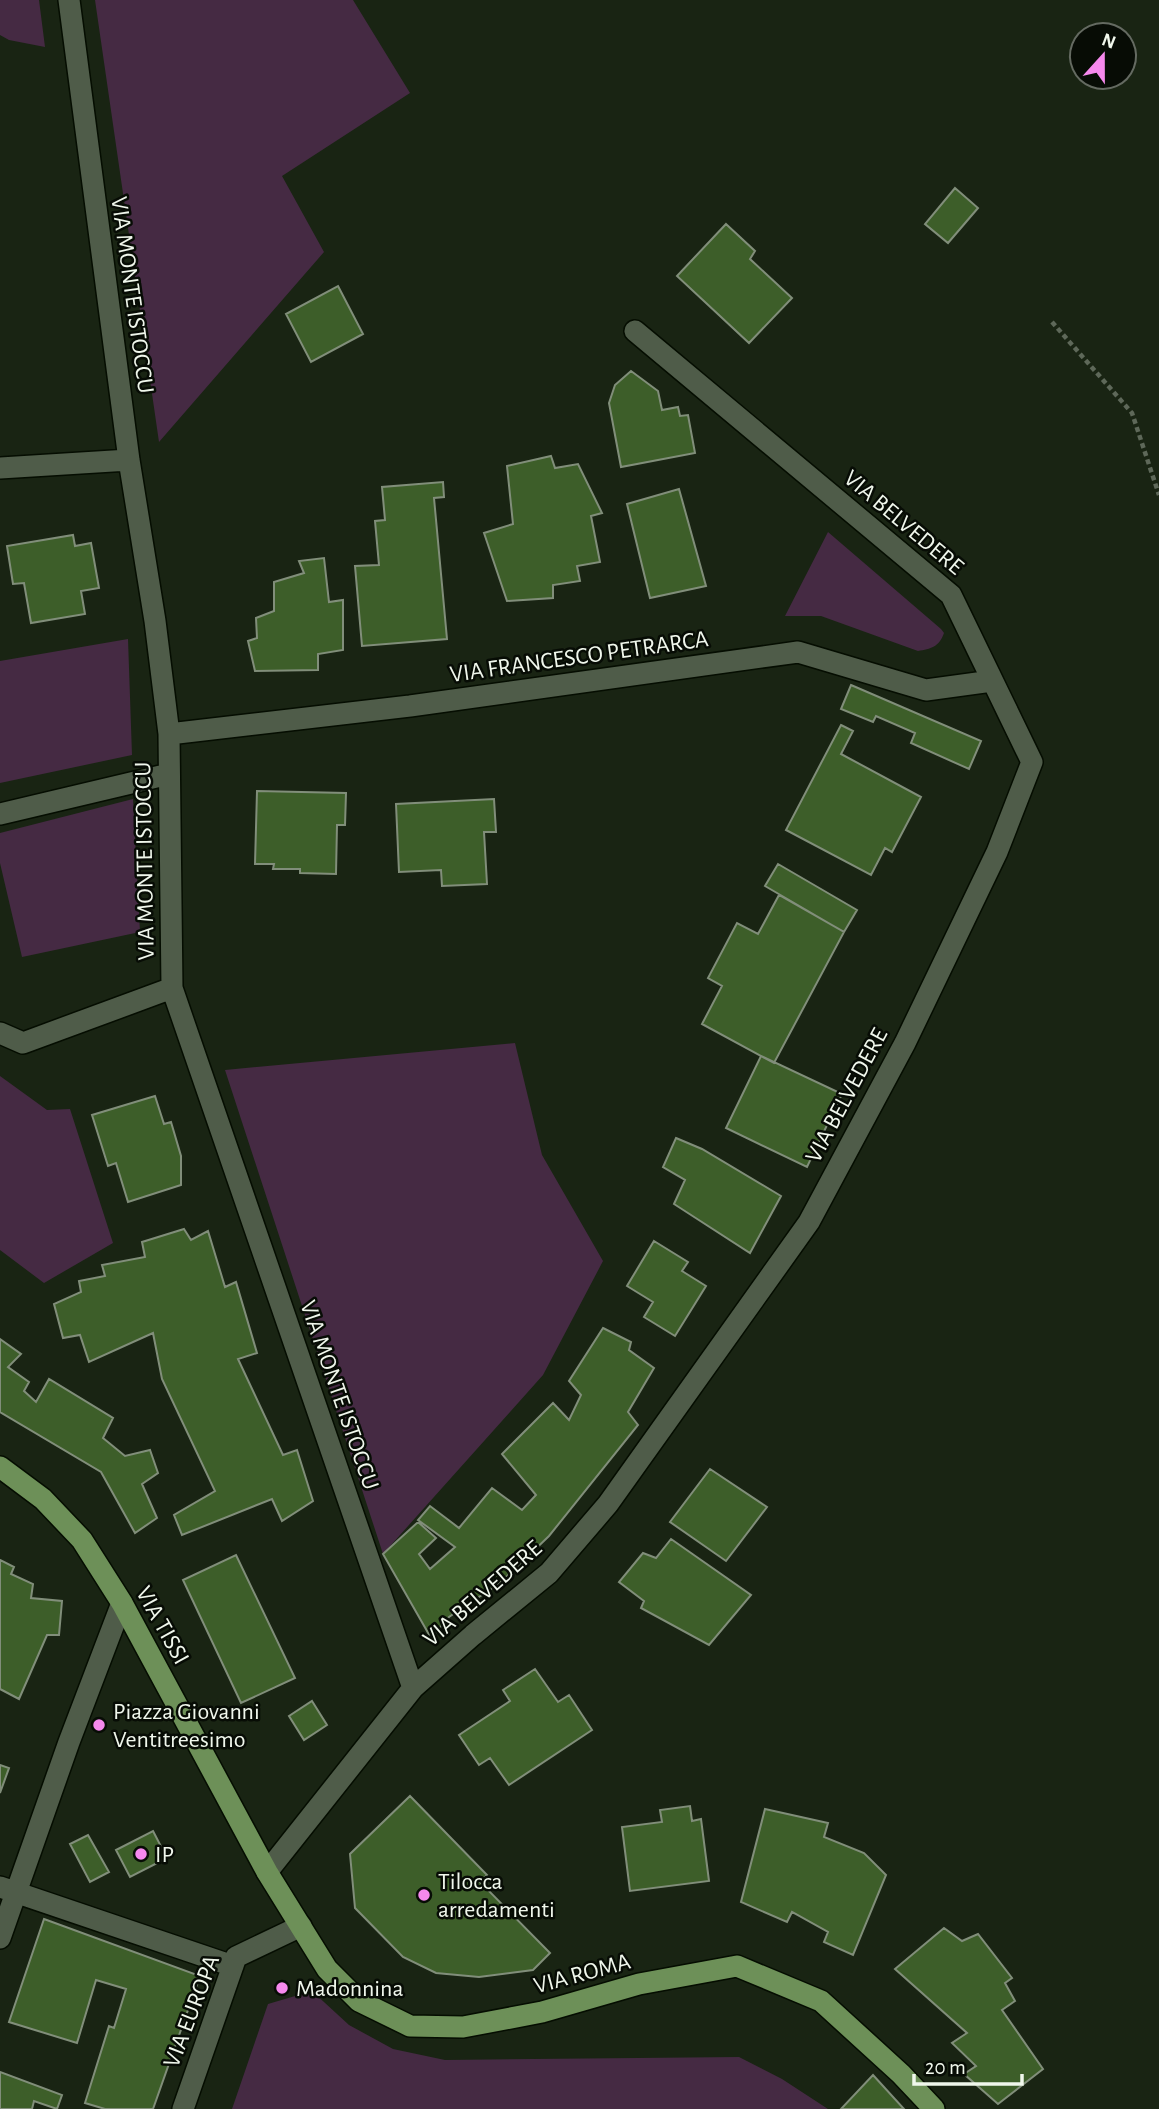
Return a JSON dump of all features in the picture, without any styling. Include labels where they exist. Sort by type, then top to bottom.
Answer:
[{"type":"main road","name":"VIA TISSI","points":[[0,1467],[43,1499],[82,1540],[122,1603],[267,1872]]},
{"type":"main road","name":"VIA ROMA","points":[[267,1872],[327,1969],[359,2001],[410,2026],[463,2027],[542,2012],[639,1984],[737,1966],[821,2001],[901,2074],[934,2109]]},
{"type":"street","name":"VIA MONTE ISTOCCU","points":[[69,0],[129,460],[155,621],[169,734],[172,988],[414,1688]]},
{"type":"street","name":"VIA BELVEDERE","points":[[267,1872],[414,1688],[473,1634],[549,1573],[608,1504],[808,1222],[905,1043],[997,852],[1032,762],[951,595],[635,331]]},
{"type":"street","points":[[0,468],[129,460]]},
{"type":"street","name":"VIA FRANCESCO PETRARCA","points":[[169,734],[410,706],[798,652],[926,690],[992,681]]},
{"type":"street","points":[[0,814],[169,774]]},
{"type":"street","points":[[0,1033],[23,1043],[172,988]]},
{"type":"street","points":[[0,1938],[8,1889],[122,1603]]},
{"type":"street","points":[[8,1889],[233,1966]]},
{"type":"street","name":"VIA EUROPA","points":[[183,2109],[236,1957],[301,1926]]},
{"type":"path","points":[[1052,322],[1132,413],[1159,495]]},
{"type":"shaded area","points":[[0,0],[39,0],[45,47],[9,40],[0,35]]},
{"type":"shaded area","points":[[95,0],[353,0],[410,93],[282,176],[324,252],[159,442]]},
{"type":"shaded area","points":[[828,532],[941,629],[944,633],[937,644],[918,651],[821,616],[785,616]]},
{"type":"shaded area","points":[[128,639],[132,755],[0,783],[0,661]]},
{"type":"shaded area","points":[[133,799],[140,932],[22,957],[0,863],[0,833]]},
{"type":"shaded area","points":[[515,1043],[542,1155],[603,1261],[543,1375],[383,1554],[225,1070]]},
{"type":"shaded area","points":[[0,1076],[47,1110],[70,1109],[113,1243],[44,1283],[0,1250]]},
{"type":"shaded area","points":[[312,1991],[349,2025],[393,2049],[445,2060],[739,2057],[782,2079],[828,2109],[232,2109],[268,2004]]},
{"type":"building","points":[[955,188],[978,208],[948,243],[925,224]]},
{"type":"building","points":[[726,224],[755,251],[750,259],[792,298],[749,343],[677,276]]},
{"type":"building","points":[[338,286],[363,334],[311,362],[286,314]]},
{"type":"building","points":[[631,371],[658,391],[662,410],[678,407],[680,416],[688,415],[695,453],[621,467],[609,403],[615,385]]},
{"type":"building","points":[[551,456],[555,468],[578,464],[602,513],[591,516],[600,562],[577,566],[580,581],[553,585],[553,598],[507,601],[484,533],[513,524],[507,466]]},
{"type":"building","points":[[443,482],[444,497],[434,498],[447,639],[362,646],[355,566],[379,565],[375,521],[385,520],[382,487]]},
{"type":"building","points":[[679,489],[706,586],[650,598],[627,504]]},
{"type":"building","points":[[73,535],[75,546],[91,543],[99,588],[81,591],[85,614],[31,623],[24,583],[13,584],[7,546]]},
{"type":"building","points":[[324,558],[329,602],[343,600],[343,650],[318,654],[318,670],[255,671],[248,641],[257,638],[256,618],[274,611],[274,582],[304,573],[299,561]]},
{"type":"building","points":[[851,685],[981,741],[969,769],[911,743],[915,733],[876,716],[873,722],[841,709]]},
{"type":"building","points":[[841,725],[853,731],[841,754],[921,797],[892,852],[885,848],[871,875],[786,830]]},
{"type":"building","points":[[257,791],[346,793],[345,825],[337,825],[336,874],[300,873],[300,869],[273,869],[274,864],[255,864]]},
{"type":"building","points":[[494,799],[496,832],[484,832],[487,884],[442,886],[441,870],[399,872],[396,804]]},
{"type":"building","points":[[778,864],[857,910],[844,932],[765,886]]},
{"type":"building","points":[[779,895],[844,932],[774,1063],[702,1024],[722,986],[708,978],[737,923],[758,934]]},
{"type":"building","points":[[761,1056],[842,1094],[807,1167],[726,1128]]},
{"type":"building","points":[[155,1096],[164,1124],[171,1122],[181,1156],[181,1185],[128,1202],[116,1163],[108,1166],[92,1115]]},
{"type":"building","points":[[676,1138],[702,1149],[781,1196],[750,1253],[674,1204],[685,1180],[663,1167]]},
{"type":"building","points":[[184,1229],[191,1240],[208,1231],[225,1287],[236,1282],[257,1353],[238,1359],[283,1455],[297,1450],[313,1501],[282,1521],[272,1499],[182,1535],[174,1515],[215,1491],[162,1379],[153,1333],[89,1362],[80,1335],[63,1338],[54,1304],[81,1292],[79,1281],[105,1276],[102,1265],[145,1257],[142,1242]]},
{"type":"building","points":[[654,1241],[688,1262],[682,1271],[706,1286],[675,1336],[644,1317],[653,1302],[627,1286]]},
{"type":"building","points":[[603,1328],[631,1342],[629,1350],[654,1368],[628,1412],[638,1425],[549,1536],[500,1583],[449,1617],[431,1638],[383,1554],[418,1522],[436,1538],[419,1554],[430,1569],[455,1547],[418,1520],[430,1506],[459,1528],[492,1488],[522,1510],[536,1495],[502,1454],[553,1403],[569,1420],[581,1395],[569,1381]]},
{"type":"building","points":[[0,1339],[21,1354],[8,1367],[29,1382],[24,1391],[36,1402],[49,1379],[113,1418],[103,1438],[125,1456],[150,1450],[158,1473],[142,1484],[157,1518],[135,1533],[101,1472],[0,1412]]},
{"type":"building","points":[[710,1469],[767,1507],[726,1561],[670,1522]]},
{"type":"building","points":[[671,1539],[751,1595],[709,1645],[641,1608],[644,1601],[619,1582],[643,1553],[656,1558]]},
{"type":"building","points":[[236,1555],[295,1678],[241,1703],[183,1580]]},
{"type":"building","points":[[0,1560],[14,1567],[11,1574],[33,1584],[31,1598],[62,1601],[59,1635],[47,1635],[19,1699],[0,1689]]},
{"type":"building","points":[[535,1669],[558,1702],[569,1695],[592,1730],[509,1785],[490,1758],[479,1765],[459,1735],[510,1701],[503,1690]]},
{"type":"building","points":[[312,1701],[327,1725],[304,1740],[289,1716]]},
{"type":"building","points":[[0,1765],[9,1768],[0,1793]]},
{"type":"building","name":"Tilocca arredamenti","points":[[410,1796],[487,1875],[480,1882],[550,1953],[533,1970],[479,1977],[436,1973],[403,1957],[355,1908],[350,1854]]},
{"type":"building","points":[[690,1806],[692,1821],[701,1819],[709,1881],[630,1891],[622,1827],[662,1822],[660,1810]]},
{"type":"building","points":[[765,1809],[828,1823],[824,1837],[864,1853],[886,1875],[853,1955],[824,1942],[828,1932],[792,1912],[787,1922],[741,1902]]},
{"type":"building","name":"IP","points":[[153,1831],[167,1858],[130,1877],[116,1850]]},
{"type":"building","points":[[88,1835],[109,1872],[90,1882],[70,1844]]},
{"type":"building","points":[[44,1919],[200,1976],[153,2109],[105,2109],[85,2103],[109,2026],[114,2028],[126,1989],[96,1980],[77,2043],[9,2022]]},
{"type":"building","points":[[944,1928],[962,1941],[978,1934],[1012,1978],[1005,1983],[1015,2001],[1002,2010],[1043,2069],[998,2104],[964,2074],[976,2066],[952,2043],[967,2033],[895,1969]]},
{"type":"building","points":[[0,2072],[62,2095],[57,2109],[34,2101],[32,2109],[0,2109]]},
{"type":"building","points":[[873,2075],[904,2109],[841,2109]]},
{"type":"place","name":"Piazza Giovanni Ventitreesimo","points":[[99,1725]]},
{"type":"place","name":"IP","points":[[141,1854]]},
{"type":"place","name":"Tilocca arredamenti","points":[[424,1895]]},
{"type":"place","name":"Madonnina","points":[[282,1988]]}]
